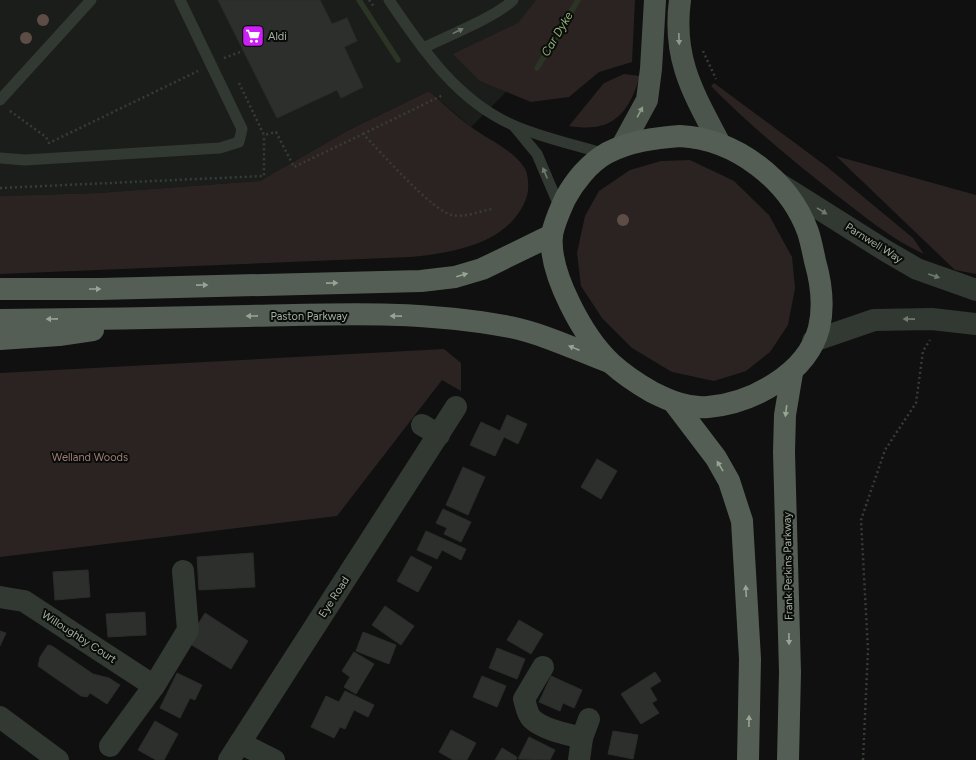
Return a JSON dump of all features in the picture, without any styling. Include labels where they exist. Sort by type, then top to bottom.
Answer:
[{"type":"highway","points":[[680,136],[698,137],[720,144],[746,158],[777,182],[795,206],[808,232],[820,278],[821,298],[819,328],[804,358],[792,373],[758,394],[707,408],[675,404],[641,386],[610,363],[587,334],[572,311],[557,271],[552,235],[561,209],[569,192],[580,175],[613,150],[648,139],[680,136]]},
{"type":"highway","points":[[0,289],[100,289],[421,281],[455,277],[482,269],[552,235]]},
{"type":"highway","name":"Paston Parkway","points":[[0,320],[310,315],[435,317],[465,319],[541,335],[610,363]]},
{"type":"highway","points":[[0,339],[59,336],[172,318]]},
{"type":"highway","name":"Frank Perkins Parkway","points":[[788,760],[790,672],[784,452],[785,415],[792,373]]},
{"type":"highway","points":[[675,404],[716,458],[736,496],[742,521],[750,659],[748,760]]},
{"type":"main road","points":[[613,150],[647,100],[650,81],[655,0]]},
{"type":"main road","points":[[680,0],[680,50],[686,76],[720,144]]},
{"type":"street","name":"Parnwell Way","points":[[777,182],[917,269],[976,290]]},
{"type":"street","points":[[813,341],[874,320],[932,319],[976,324]]},
{"type":"street","name":"Eye Road","points":[[235,752],[431,430],[456,407]]},
{"type":"street","points":[[110,746],[154,686],[188,630],[183,570]]},
{"type":"street","name":"Willoughby Court","points":[[0,596],[24,601],[154,686]]},
{"type":"street","points":[[543,668],[524,698],[526,709],[532,719],[548,728],[585,728],[579,760]]},
{"type":"street","points":[[0,717],[58,760]]},
{"type":"street","points":[[235,752],[274,760]]},
{"type":"lane","points":[[3,104],[91,0]]},
{"type":"lane","points":[[0,158],[25,160],[220,148],[239,142],[242,129],[180,0]]},
{"type":"lane","points":[[389,0],[423,48],[462,93],[514,126],[537,154],[561,209]]},
{"type":"lane","points":[[423,48],[482,19],[509,4],[513,0]]},
{"type":"lane","points":[[514,126],[613,150]]},
{"type":"path","points":[[3,104],[46,137],[49,143],[243,51]]},
{"type":"path","points":[[226,58],[230,65]]},
{"type":"path","points":[[0,188],[264,176],[264,136],[237,79]]},
{"type":"path","points":[[264,136],[276,132],[294,167],[443,95],[448,99]]},
{"type":"path","points":[[363,134],[429,201],[444,212],[459,216],[492,209]]},
{"type":"path","points":[[863,760],[868,650],[861,520],[885,450],[916,403],[923,351],[932,338]]},
{"type":"shaded area","points":[[0,0],[561,0],[511,87],[471,127],[429,91],[347,131],[260,181],[98,193],[0,196]]},
{"type":"green space","points":[[536,0],[635,0],[632,62],[599,72],[569,97],[531,102],[480,81],[453,54],[518,23]]},
{"type":"green space","points":[[624,74],[640,76],[630,101],[624,111],[607,124],[597,127],[569,126],[604,83]]},
{"type":"green space","points":[[714,83],[826,166],[913,238],[924,254],[878,227],[803,168],[756,129],[726,101],[711,86]]},
{"type":"green space","points":[[429,91],[465,123],[513,155],[526,170],[528,193],[519,212],[508,225],[479,243],[444,253],[410,257],[0,274],[0,196],[98,193],[260,181],[347,131]]},
{"type":"green space","points":[[836,156],[976,195],[976,274],[955,270]]},
{"type":"green space","points":[[690,160],[734,181],[769,215],[792,257],[795,288],[788,325],[770,352],[746,371],[714,381],[672,372],[632,348],[602,318],[581,286],[577,253],[585,216],[599,191],[630,170],[661,161]]},
{"type":"green space","name":"Welland Woods","points":[[444,349],[461,363],[461,391],[442,380],[337,516],[0,557],[0,373]]},
{"type":"building","points":[[218,0],[320,0],[332,24],[347,18],[357,41],[344,47],[363,87],[341,98],[337,90],[277,118]]},
{"type":"building","points":[[507,415],[527,424],[518,444],[504,437],[495,456],[470,445],[481,422],[500,431]]},
{"type":"building","points":[[597,459],[617,471],[601,499],[581,487]]},
{"type":"building","points":[[463,467],[485,477],[468,515],[446,505]]},
{"type":"building","points":[[443,509],[471,522],[461,542],[444,534],[447,528],[436,523]]},
{"type":"building","points":[[426,531],[466,549],[461,560],[442,550],[437,559],[417,550]]},
{"type":"building","points":[[253,553],[255,587],[199,590],[197,557]]},
{"type":"building","points":[[411,556],[432,567],[418,592],[397,581]]},
{"type":"building","points":[[88,570],[90,597],[55,600],[53,572]]},
{"type":"building","points":[[385,606],[414,626],[401,645],[372,625]]},
{"type":"building","points":[[145,612],[146,635],[108,637],[106,614]]},
{"type":"building","points":[[205,613],[248,641],[231,669],[187,642]]},
{"type":"building","points":[[519,620],[543,634],[531,654],[507,640]]},
{"type":"building","points":[[0,631],[6,633],[0,646]]},
{"type":"building","points":[[363,632],[396,645],[389,664],[356,651]]},
{"type":"building","points":[[48,645],[52,646],[93,674],[109,678],[120,685],[107,704],[90,693],[87,697],[81,696],[38,666],[40,657]]},
{"type":"building","points":[[497,648],[525,659],[517,679],[489,668]]},
{"type":"building","points":[[354,652],[374,664],[356,694],[344,687],[350,677],[342,671]]},
{"type":"building","points":[[655,672],[661,681],[650,688],[657,700],[652,703],[659,713],[641,724],[621,694]]},
{"type":"building","points":[[177,673],[202,685],[195,700],[190,698],[180,718],[160,708]]},
{"type":"building","points":[[482,676],[506,686],[497,707],[473,697]]},
{"type":"building","points":[[551,676],[582,690],[574,708],[563,703],[560,711],[539,702]]},
{"type":"building","points":[[345,691],[374,705],[368,717],[354,710],[345,729],[340,727],[334,738],[311,727],[326,696],[339,702]]},
{"type":"building","points":[[155,721],[178,734],[164,760],[156,760],[138,750]]},
{"type":"building","points":[[451,730],[476,743],[467,760],[453,760],[439,752]]},
{"type":"building","points":[[613,731],[638,735],[633,759],[608,754]]},
{"type":"building","points":[[529,737],[555,750],[550,760],[518,759]]},
{"type":"building","points":[[502,748],[517,757],[516,760],[495,760]]},
{"type":"waterway","points":[[359,0],[398,60]]},
{"type":"waterway","name":"Car Dyke","points":[[537,68],[578,0]]},
{"type":"place","name":"Aldi","points":[[253,36]]}]
